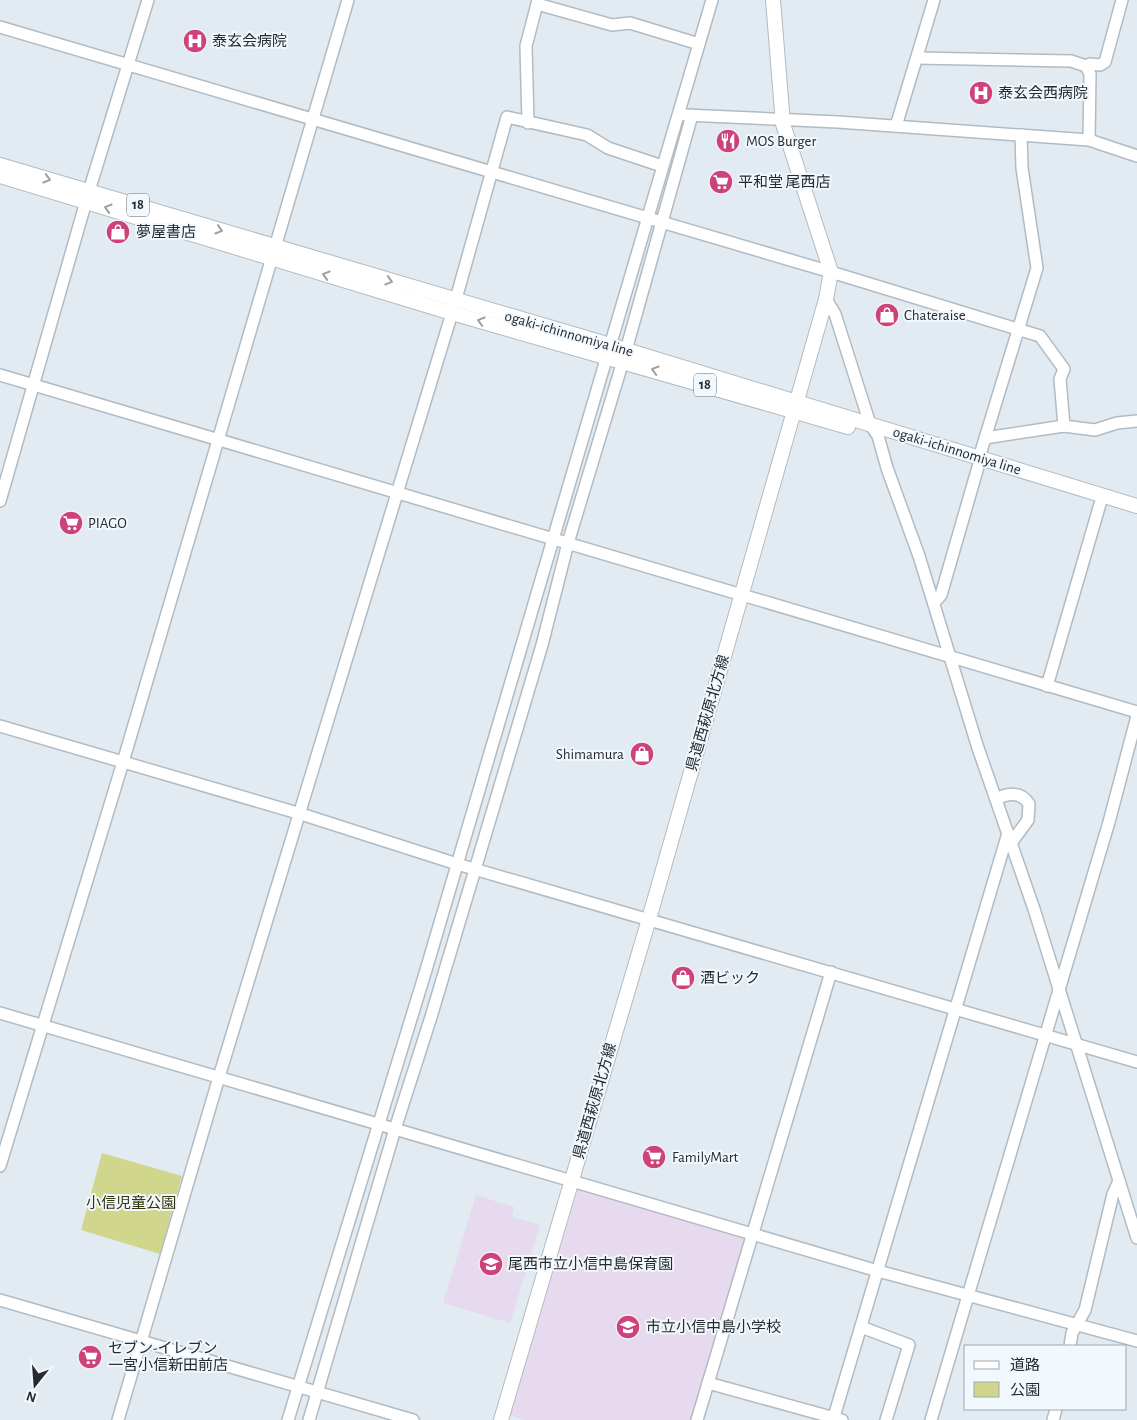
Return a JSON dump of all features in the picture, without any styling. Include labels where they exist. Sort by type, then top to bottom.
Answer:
[{"type":"main road","name":"県道西萩原北方線","points":[[500,1420],[649,919],[826,299],[831,272],[802,187],[782,119],[773,0]]},
{"type":"main road","name":"ogaki-ichinnomiya line","points":[[0,165],[88,196],[274,253],[795,406],[870,424],[978,463],[1137,515]]},
{"type":"main road","name":"ogaki-ichinnomiya line","points":[[0,176],[88,196]]},
{"type":"main road","name":"ogaki-ichinnomiya line","points":[[795,406],[878,436],[1137,506]]},
{"type":"street","points":[[0,501],[88,196],[148,0]]},
{"type":"street","points":[[0,1166],[123,762],[348,0]]},
{"type":"street","points":[[288,1420],[457,864],[712,0]]},
{"type":"street","points":[[896,126],[934,0]]},
{"type":"street","points":[[917,58],[1071,61],[1086,66],[1090,64],[1100,65],[1105,62],[1122,0]]},
{"type":"street","points":[[528,123],[526,46],[538,2],[612,25],[630,23],[699,44]]},
{"type":"street","points":[[0,27],[492,174],[831,272],[1040,336],[1064,369],[1060,379],[1064,426]]},
{"type":"street","points":[[1086,66],[1090,74],[1089,140]]},
{"type":"street","points":[[677,114],[896,126],[1089,140],[1137,156]]},
{"type":"street","points":[[309,1420],[395,1129],[476,869],[542,646],[568,544],[624,356],[692,115]]},
{"type":"street","points":[[118,1420],[219,1077],[453,306],[507,118],[587,135],[608,148],[662,166]]},
{"type":"street","points":[[934,603],[941,595],[985,438],[1037,268],[1022,168],[1021,136]]},
{"type":"street","points":[[826,299],[835,314],[870,424],[878,436],[887,468],[934,603],[1137,1238]]},
{"type":"street","points":[[0,375],[950,656],[1137,714],[1109,822],[931,1420]]},
{"type":"street","points":[[985,438],[1064,426],[1095,430],[1117,423],[1137,421]]},
{"type":"street","points":[[1047,686],[1100,504]]},
{"type":"street","points":[[0,726],[300,814],[457,864],[1137,1062]]},
{"type":"street","points":[[708,1383],[836,1419],[861,1327],[1009,838],[1028,820],[1029,804],[1026,799],[1005,794],[996,799]]},
{"type":"street","points":[[697,1420],[831,972]]},
{"type":"street","points":[[0,1013],[878,1271],[969,1294],[1137,1341]]},
{"type":"street","points":[[1070,1345],[1076,1323],[1085,1310],[1113,1194],[1119,1181]]},
{"type":"street","points":[[0,1300],[297,1388],[317,1391],[413,1420]]},
{"type":"street","points":[[861,1327],[909,1345],[886,1420]]},
{"type":"shaded area","name":"市立小信中島小学校","points":[[578,1189],[746,1238],[691,1420],[525,1420],[510,1415]]},
{"type":"shaded area","name":"尾西市立小信中島保育園","points":[[476,1195],[514,1207],[512,1217],[540,1225],[510,1323],[443,1303]]},
{"type":"green space","name":"小信児童公園","points":[[102,1153],[182,1176],[160,1254],[81,1230]]},
{"type":"place","name":"泰玄会病院","points":[[195,41]]},
{"type":"place","name":"泰玄会西病院","points":[[981,93]]},
{"type":"place","name":"MOS Burger","points":[[728,141]]},
{"type":"place","name":"平和堂 尾西店","points":[[721,182]]},
{"type":"place","name":"夢屋書店","points":[[118,232]]},
{"type":"place","name":"Chateraise","points":[[887,315]]},
{"type":"place","name":"PIAGO","points":[[71,523]]},
{"type":"place","name":"Shimamura","points":[[642,754]]},
{"type":"place","name":"酒ビック","points":[[683,978]]},
{"type":"place","name":"FamilyMart","points":[[654,1157]]},
{"type":"place","name":"尾西市立小信中島保育園","points":[[491,1264]]},
{"type":"place","name":"市立小信中島小学校","points":[[628,1327]]},
{"type":"place","name":"セブン-イレブン 一宮小信新田前店","points":[[90,1357]]}]
